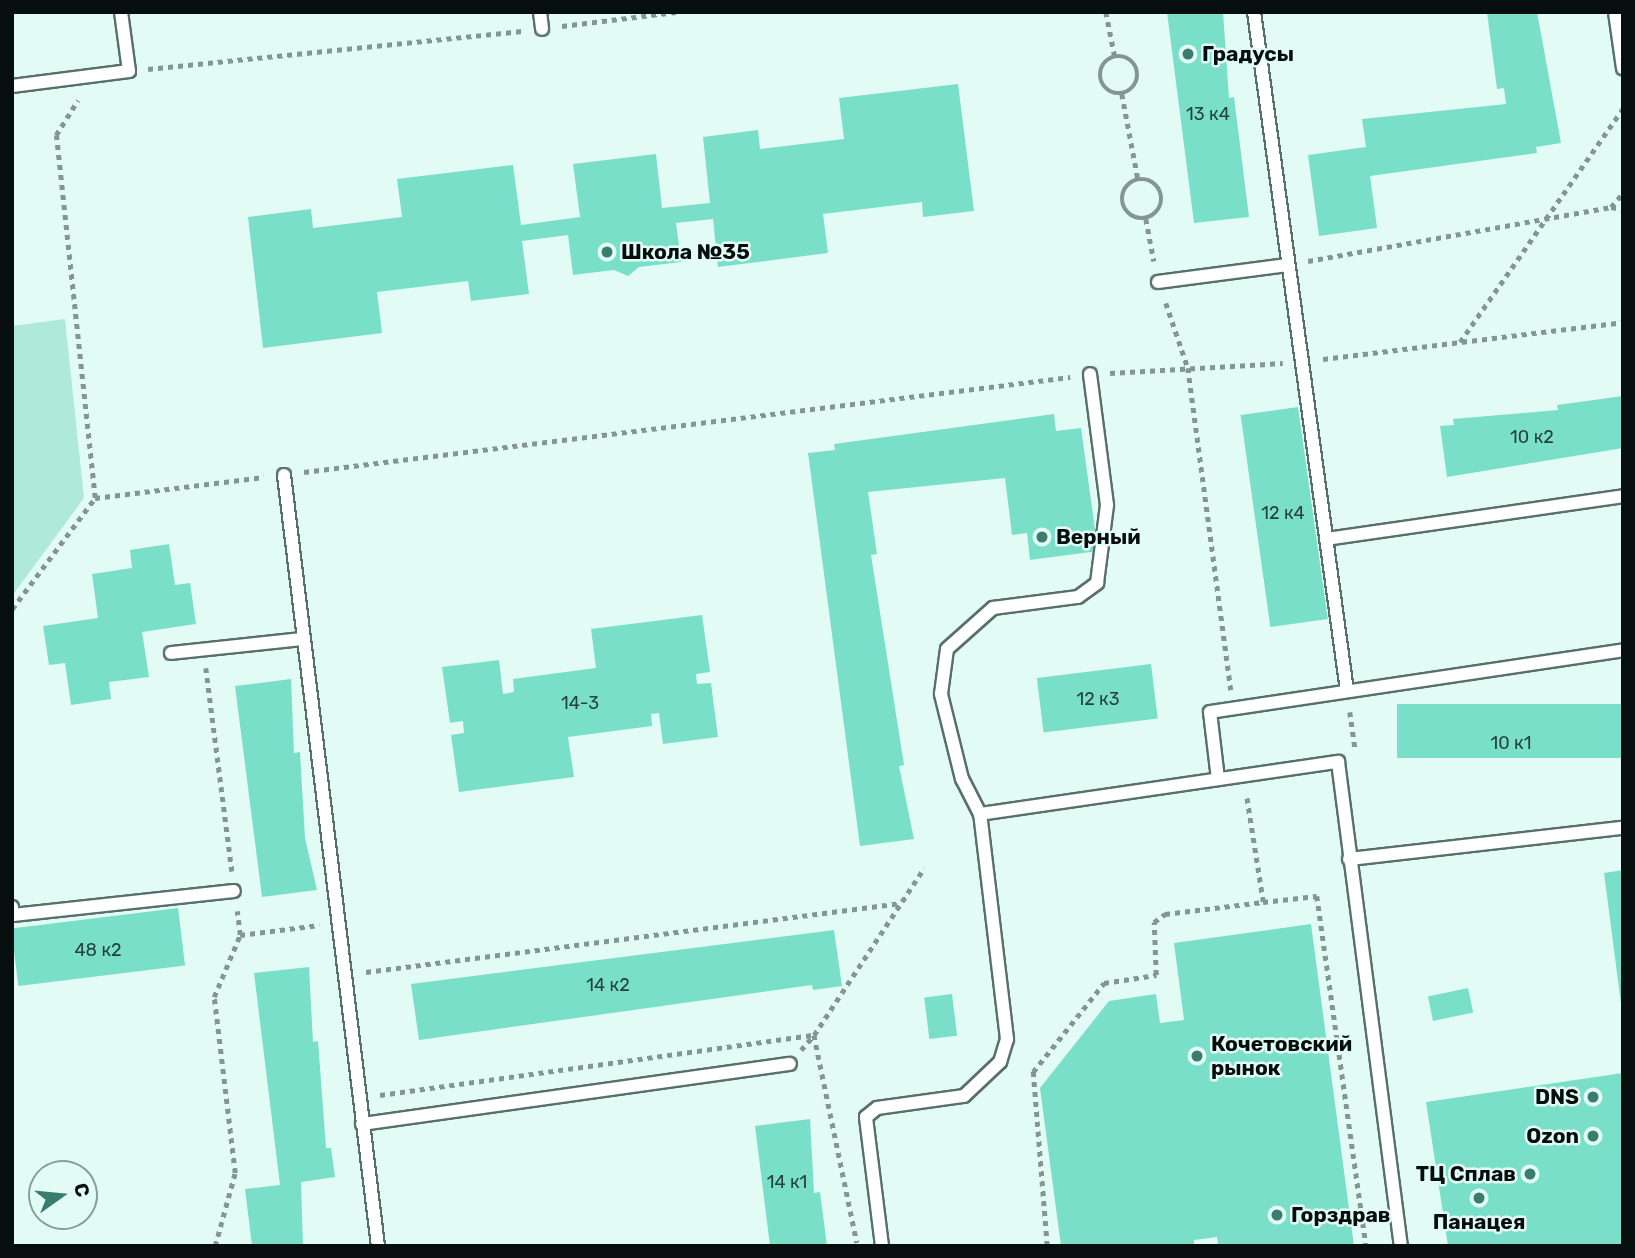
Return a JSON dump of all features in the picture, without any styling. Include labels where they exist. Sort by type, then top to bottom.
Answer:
[{"type":"lane","points":[[12,86],[130,71],[121,12]]},
{"type":"lane","points":[[540,12],[542,29]]},
{"type":"lane","points":[[1254,12],[1347,691]]},
{"type":"lane","points":[[1615,12],[1623,68]]},
{"type":"lane","points":[[1158,282],[1287,265]]},
{"type":"lane","points":[[882,1246],[866,1117],[877,1108],[964,1096],[1000,1062],[1007,1039],[980,814],[962,779],[941,694],[947,649],[993,608],[1078,597],[1097,583],[1107,505],[1090,374]]},
{"type":"lane","points":[[284,475],[335,923],[378,1246]]},
{"type":"lane","points":[[1326,539],[1623,496]]},
{"type":"lane","points":[[171,653],[303,639]]},
{"type":"lane","points":[[1218,779],[1210,712],[1623,650]]},
{"type":"lane","points":[[980,814],[1338,762],[1401,1246]]},
{"type":"lane","points":[[1349,859],[1623,828]]},
{"type":"lane","points":[[12,907],[13,915],[234,891]]},
{"type":"lane","points":[[362,1125],[790,1064]]},
{"type":"path","points":[[130,71],[542,29],[676,12]]},
{"type":"path","points":[[1106,12],[1115,57]]},
{"type":"path","points":[[1115,57],[1131,61],[1138,76],[1122,94],[1101,83],[1102,66],[1115,57]]},
{"type":"path","points":[[12,609],[95,498],[56,135],[93,76]]},
{"type":"path","points":[[1122,94],[1138,179]]},
{"type":"path","points":[[1460,342],[1623,108]]},
{"type":"path","points":[[1138,179],[1161,191],[1160,208],[1146,219]]},
{"type":"path","points":[[1138,179],[1124,189],[1124,207],[1146,219]]},
{"type":"path","points":[[1611,207],[1623,193]]},
{"type":"path","points":[[1287,265],[1611,207],[1623,209]]},
{"type":"path","points":[[1146,219],[1158,282],[1188,368],[1233,708]]},
{"type":"path","points":[[95,498],[1090,374],[1301,362],[1623,322]]},
{"type":"path","points":[[203,650],[240,935],[214,997],[235,1173],[215,1246]]},
{"type":"path","points":[[1347,691],[1357,760]]},
{"type":"path","points":[[1244,776],[1263,902]]},
{"type":"path","points":[[790,1064],[814,1035],[924,868]]},
{"type":"path","points":[[1046,1246],[1033,1072],[1104,984],[1156,975],[1154,922],[1165,914],[1317,895],[1366,1246]]},
{"type":"path","points":[[353,974],[902,903]]},
{"type":"path","points":[[240,935],[335,923]]},
{"type":"path","points":[[359,1098],[814,1035]]},
{"type":"path","points":[[814,1035],[858,1246]]},
{"type":"green space","points":[[65,319],[84,498],[12,596],[12,326]]},
{"type":"building","points":[[1167,12],[1223,12],[1229,98],[1234,97],[1249,217],[1194,223]]},
{"type":"building","points":[[1487,12],[1537,12],[1561,143],[1536,147],[1537,153],[1370,176],[1377,228],[1319,236],[1308,155],[1366,147],[1362,119],[1506,104],[1504,88],[1497,89]]},
{"type":"building","points":[[958,84],[974,211],[923,217],[922,202],[823,214],[828,253],[718,267],[713,219],[676,223],[681,262],[639,267],[628,276],[614,270],[573,275],[568,235],[522,241],[529,294],[471,301],[468,281],[377,292],[382,333],[263,348],[248,217],[311,209],[313,228],[402,217],[397,179],[513,165],[521,225],[580,217],[573,164],[656,154],[662,208],[710,203],[703,137],[758,130],[760,149],[844,139],[839,98]]},
{"type":"building","points":[[1623,396],[1623,448],[1447,477],[1440,426],[1454,425],[1453,419],[1558,410],[1557,405]]},
{"type":"building","points":[[1298,407],[1328,619],[1270,627],[1241,415]]},
{"type":"building","points":[[1054,414],[1056,431],[1081,428],[1098,551],[1030,560],[1027,533],[1012,535],[1005,478],[868,492],[877,554],[871,555],[904,765],[899,766],[914,839],[860,846],[808,453],[835,450],[834,444]]},
{"type":"building","points":[[169,544],[175,585],[190,583],[196,624],[142,632],[149,677],[109,682],[111,699],[71,705],[65,663],[49,665],[43,626],[98,618],[92,574],[132,568],[130,550]]},
{"type":"building","points":[[702,615],[710,672],[696,674],[697,684],[711,683],[718,737],[663,744],[659,713],[651,714],[652,726],[568,737],[574,777],[459,792],[451,735],[464,733],[463,721],[450,723],[442,667],[499,660],[503,694],[514,692],[513,679],[596,668],[591,629]]},
{"type":"building","points":[[1151,664],[1158,719],[1044,733],[1037,678]]},
{"type":"building","points":[[291,679],[294,753],[300,752],[305,838],[317,890],[262,897],[235,686]]},
{"type":"building","points":[[1397,704],[1623,704],[1623,758],[1397,758]]},
{"type":"building","points":[[1623,870],[1623,1004],[1621,1004],[1604,873]]},
{"type":"building","points":[[178,908],[185,966],[18,986],[12,928]]},
{"type":"building","name":"Кочетовский рынок","points":[[1311,924],[1354,1246],[1218,1246],[1217,1237],[1194,1240],[1194,1246],[1061,1246],[1040,1088],[1109,1001],[1156,994],[1160,1023],[1184,1020],[1174,943]]},
{"type":"building","points":[[834,930],[842,986],[813,990],[812,985],[419,1040],[411,984]]},
{"type":"building","points":[[309,967],[313,1042],[318,1041],[326,1148],[331,1148],[335,1177],[301,1182],[303,1246],[252,1246],[245,1189],[280,1185],[254,973]]},
{"type":"building","points":[[1468,988],[1473,1012],[1433,1021],[1428,997]]},
{"type":"building","points":[[952,994],[957,1036],[929,1039],[924,997]]},
{"type":"building","name":"ТЦ Сплав","points":[[1623,1073],[1623,1246],[1448,1246],[1426,1102]]},
{"type":"building","points":[[810,1119],[814,1193],[820,1192],[827,1246],[770,1246],[755,1126]]},
{"type":"place","name":"Градусы","points":[[1188,54]]},
{"type":"place","name":"Школа №35","points":[[607,252]]},
{"type":"place","name":"Верный","points":[[1042,537]]},
{"type":"place","name":"Кочетовский рынок","points":[[1197,1056]]},
{"type":"place","name":"DNS","points":[[1593,1097]]},
{"type":"place","name":"Ozon","points":[[1593,1136]]},
{"type":"place","name":"ТЦ Сплав","points":[[1530,1174]]},
{"type":"place","name":"Панацея","points":[[1479,1198]]},
{"type":"place","name":"Горздрав","points":[[1277,1215]]}]
